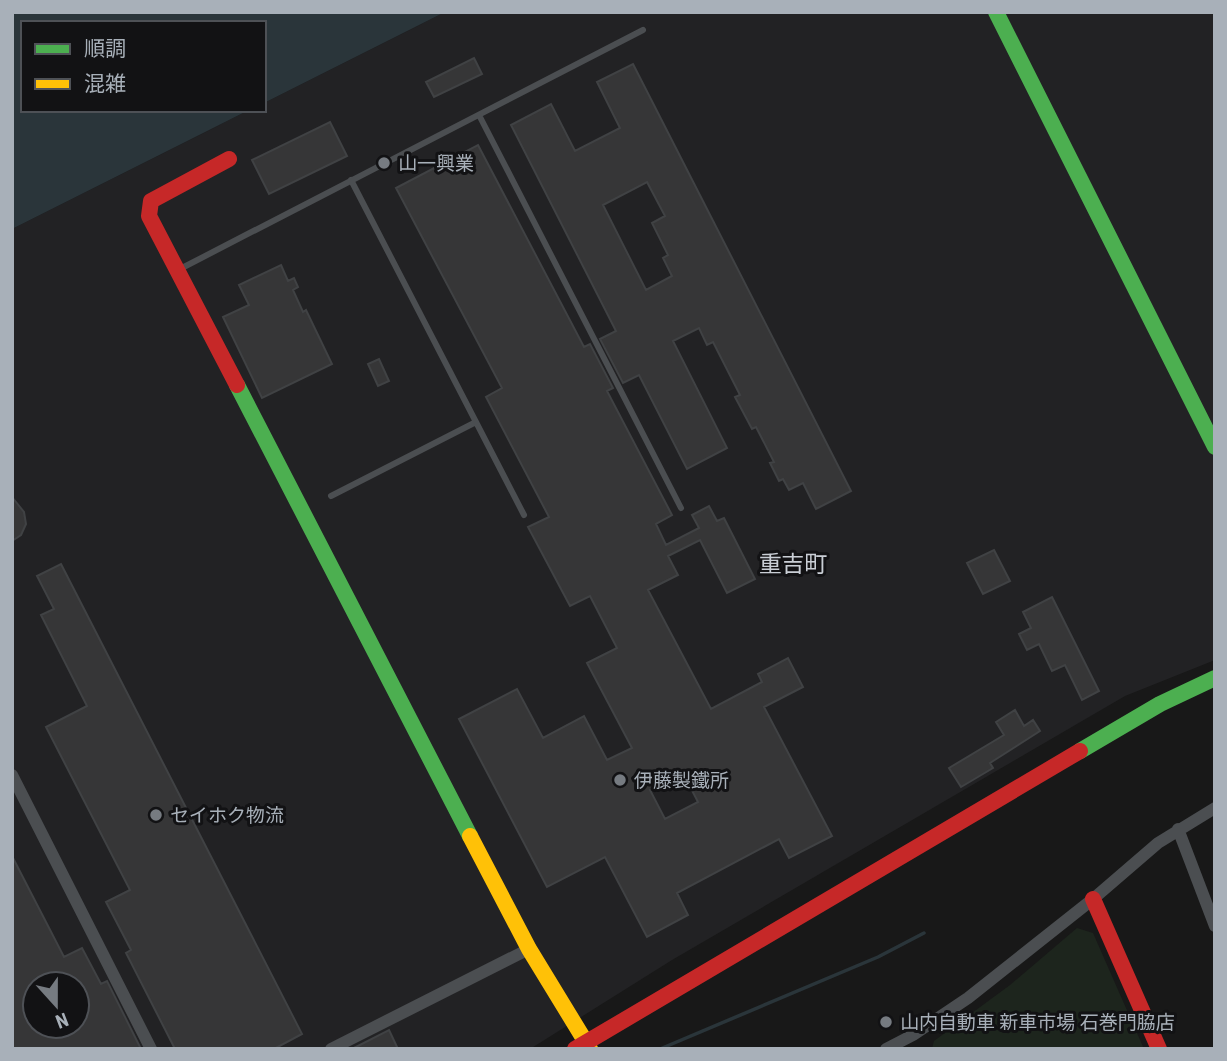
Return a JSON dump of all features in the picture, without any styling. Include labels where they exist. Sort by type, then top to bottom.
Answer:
[{"type":"street","points":[[996,12],[1215,447]]},
{"type":"street","points":[[229,159],[151,201],[149,216],[582,1048],[1160,704],[1215,678]]},
{"type":"street","points":[[12,775],[151,1049]]},
{"type":"street","points":[[886,1049],[913,1035],[968,998],[1093,899],[1158,843],[1215,808]]},
{"type":"street","points":[[1178,829],[1215,926]]},
{"type":"street","points":[[1093,899],[1160,1049]]},
{"type":"street","points":[[331,1049],[529,949]]},
{"type":"street","points":[[913,1035],[919,1049]]},
{"type":"lane","points":[[177,270],[643,30]]},
{"type":"lane","points":[[479,114],[681,508]]},
{"type":"lane","points":[[351,180],[524,515]]},
{"type":"lane","points":[[331,496],[476,422]]},
{"type":"shaded area","points":[[12,12],[445,12],[266,102],[266,21],[21,21],[21,112],[245,112],[12,229]]},
{"type":"shaded area","points":[[445,12],[1215,12],[1215,660],[1125,696],[672,960],[530,1049],[12,1049],[12,229],[245,112],[266,112],[266,102]]},
{"type":"shaded area","points":[[1077,928],[1093,933],[1144,1049],[932,1049],[934,1041],[1010,985]]},
{"type":"building","points":[[474,58],[482,74],[434,97],[426,82]]},
{"type":"building","points":[[633,64],[851,491],[816,509],[803,483],[789,490],[783,479],[779,481],[770,463],[774,462],[756,427],[752,429],[735,397],[740,395],[713,342],[707,345],[699,328],[673,341],[727,448],[687,469],[639,375],[623,383],[600,339],[616,331],[511,125],[551,104],[575,151],[620,128],[597,82]],"holes":[[[647,182],[665,216],[652,223],[668,255],[663,258],[672,276],[646,290],[603,205]]]},
{"type":"building","points":[[330,122],[347,156],[269,194],[252,160]]},
{"type":"building","points":[[478,145],[584,347],[590,344],[613,388],[607,391],[672,515],[656,524],[666,545],[699,528],[692,515],[709,506],[717,521],[724,518],[755,579],[727,593],[700,540],[668,556],[678,575],[648,590],[711,709],[762,682],[758,674],[788,658],[803,687],[764,707],[832,836],[789,858],[779,839],[677,893],[688,915],[647,937],[605,857],[547,887],[459,719],[517,689],[543,738],[584,716],[607,760],[632,748],[587,663],[617,648],[590,596],[570,606],[528,527],[549,517],[486,397],[502,388],[396,188]],"holes":[[[683,773],[698,802],[665,819],[650,790]]]},
{"type":"building","points":[[281,265],[288,281],[294,278],[298,287],[293,290],[303,312],[306,310],[332,364],[262,398],[223,317],[249,305],[239,285]]},
{"type":"building","points":[[379,359],[389,381],[378,386],[368,364]]},
{"type":"building","points":[[12,497],[24,512],[26,524],[21,535],[12,541]]},
{"type":"building","points":[[994,550],[1010,581],[983,594],[967,563]]},
{"type":"building","points":[[61,564],[302,1034],[274,1049],[175,1049],[126,953],[131,950],[106,902],[130,890],[46,727],[87,706],[41,615],[54,609],[37,576]]},
{"type":"building","points":[[1052,597],[1099,691],[1082,700],[1065,665],[1052,671],[1039,644],[1027,650],[1019,634],[1031,628],[1023,612]]},
{"type":"building","points":[[1015,710],[1024,726],[1033,720],[1040,731],[990,763],[993,768],[961,787],[949,768],[1004,735],[996,722]]},
{"type":"building","points":[[12,856],[64,957],[82,948],[101,984],[107,981],[141,1049],[12,1049]]},
{"type":"building","points":[[389,1030],[398,1049],[352,1049]]},
{"type":"waterway","points":[[660,1049],[878,957],[924,933]]},
{"type":"traffic: fast","points":[[996,12],[1215,447]]},
{"type":"traffic: fast","points":[[237,385],[470,836]]},
{"type":"traffic: fast","points":[[1080,751],[1160,704],[1215,678]]},
{"type":"traffic: slow","points":[[470,836],[529,949],[590,1049]]},
{"type":"traffic: jam","points":[[229,159],[151,201],[149,216],[237,385]]},
{"type":"traffic: jam","points":[[575,1049],[1080,751]]},
{"type":"traffic: jam","points":[[1093,899],[1159,1049]]},
{"type":"place","name":"山一興業","points":[[384,163]]},
{"type":"place","name":"伊藤製鐵所","points":[[620,780]]},
{"type":"place","name":"セイホク物流","points":[[156,815]]},
{"type":"place","name":"山内自動車 新車市場 石巻門脇店","points":[[886,1022]]},
{"type":"district","name":"重吉町","points":[[793,564]]}]
